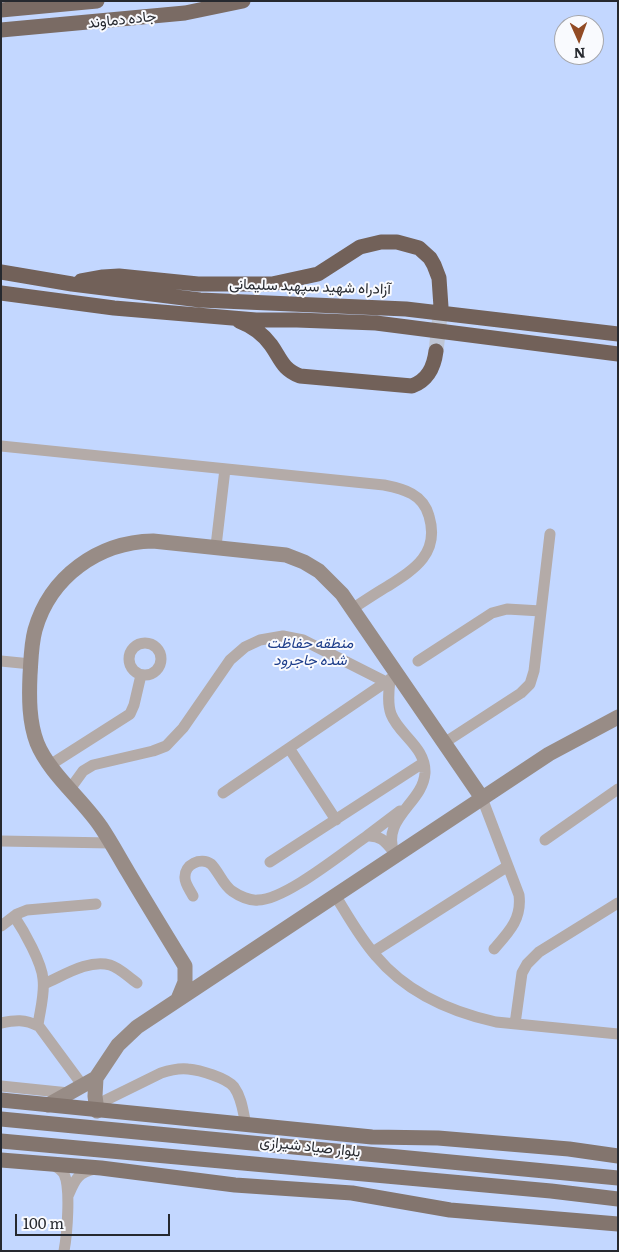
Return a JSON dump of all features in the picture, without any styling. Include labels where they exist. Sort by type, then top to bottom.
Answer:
[{"type":"highway","name":"جاده دماوند","points":[[1,10],[97,1]]},
{"type":"highway","name":"جاده دماوند","points":[[1,30],[185,13],[243,1]]},
{"type":"highway","points":[[72,284],[90,278],[119,276],[198,284],[272,284],[318,274],[360,247],[374,243],[396,242],[420,248],[430,258],[439,278],[441,307]]},
{"type":"highway","name":"آزادراه شهید سپهبد سلیمانی","points":[[1,272],[72,284],[200,300],[406,309],[618,334]]},
{"type":"highway","points":[[1,293],[114,308],[231,318],[376,323],[618,354]]},
{"type":"highway","points":[[231,318],[249,325],[260,333],[271,344],[286,369],[300,376],[412,386],[424,380],[429,373],[435,361],[436,351]]},
{"type":"main road","points":[[178,999],[185,982],[185,966],[97,821],[50,765],[41,751],[32,724],[30,695],[34,631],[44,609],[62,581],[83,562],[109,549],[131,542],[170,541],[274,552],[295,557],[312,566],[327,577],[352,609],[391,679],[444,743],[482,798]]},
{"type":"main road","points":[[48,1105],[89,1082],[126,1036],[178,999],[335,895],[394,853],[549,754],[618,717]]},
{"type":"main road","points":[[185,966],[202,974],[219,972]]},
{"type":"main road","points":[[89,1082],[96,1108]]},
{"type":"main road","points":[[1,1100],[372,1137],[438,1138],[569,1149],[618,1156]]},
{"type":"main road","name":"بلوار صیاد شیرازی","points":[[1,1119],[259,1142],[618,1178]]},
{"type":"main road","points":[[253,1125],[259,1142]]},
{"type":"main road","name":"بلوار صیاد شیرازی","points":[[1,1141],[551,1191],[618,1199]]},
{"type":"main road","points":[[551,1191],[554,1171],[569,1149]]},
{"type":"main road","points":[[1,1160],[101,1168],[268,1187],[352,1193],[450,1210],[618,1224]]},
{"type":"main road","points":[[200,1180],[239,1163],[268,1187]]},
{"type":"street","points":[[1,446],[384,485],[409,492],[421,500],[429,516],[432,530],[429,546],[423,559],[412,570],[352,609]]},
{"type":"street","points":[[216,546],[225,469]]},
{"type":"street","points":[[444,743],[521,693],[530,684],[534,671],[550,534]]},
{"type":"street","points":[[418,661],[492,613],[507,609],[541,612]]},
{"type":"street","points":[[70,789],[83,771],[93,765],[153,751],[166,746],[182,728],[230,660],[246,647],[260,640],[283,636],[303,640],[391,679]]},
{"type":"street","points":[[1,661],[31,664]]},
{"type":"street","points":[[50,765],[126,718],[134,705],[141,675]]},
{"type":"street","points":[[223,793],[391,679]]},
{"type":"street","points":[[391,679],[389,697],[392,716],[415,746],[423,763],[425,773],[422,784],[394,826],[394,853]]},
{"type":"street","points":[[289,748],[336,820]]},
{"type":"street","points":[[270,862],[423,763]]},
{"type":"street","points":[[545,840],[618,789]]},
{"type":"street","points":[[482,798],[519,895],[520,904],[519,914],[511,930],[494,949]]},
{"type":"street","points":[[194,896],[186,885],[184,876],[189,867],[197,861],[206,861],[211,864],[231,891],[252,900],[272,898],[287,891],[405,808]]},
{"type":"street","points":[[366,836],[383,839],[394,853]]},
{"type":"street","points":[[1,841],[111,843]]},
{"type":"street","points":[[372,952],[508,866]]},
{"type":"street","points":[[335,895],[372,952],[396,976],[419,992],[449,1007],[479,1018],[515,1024],[618,1034]]},
{"type":"street","points":[[515,1024],[522,973],[527,964],[540,952],[618,903]]},
{"type":"street","points":[[1,926],[14,916],[28,910],[96,904]]},
{"type":"street","points":[[14,916],[41,967],[44,984],[38,1026]]},
{"type":"street","points":[[44,984],[91,964],[101,964],[118,969],[136,983]]},
{"type":"street","points":[[1,1023],[22,1020],[30,1021],[38,1026],[89,1082]]},
{"type":"street","points":[[96,1108],[161,1073],[188,1069],[215,1076],[234,1086],[253,1125]]},
{"type":"street","points":[[1,1086],[69,1094]]},
{"type":"street","points":[[50,1164],[60,1168],[65,1176],[68,1196],[64,1251]]},
{"type":"street","points":[[68,1196],[75,1178],[85,1172],[101,1168]]},
{"type":"green space","name":"منطقه حفاظت شده جاجرود","points":[[1,1],[618,1],[618,1251],[1,1251]]},
{"type":"tunnel","points":[[436,351],[441,307]]}]
